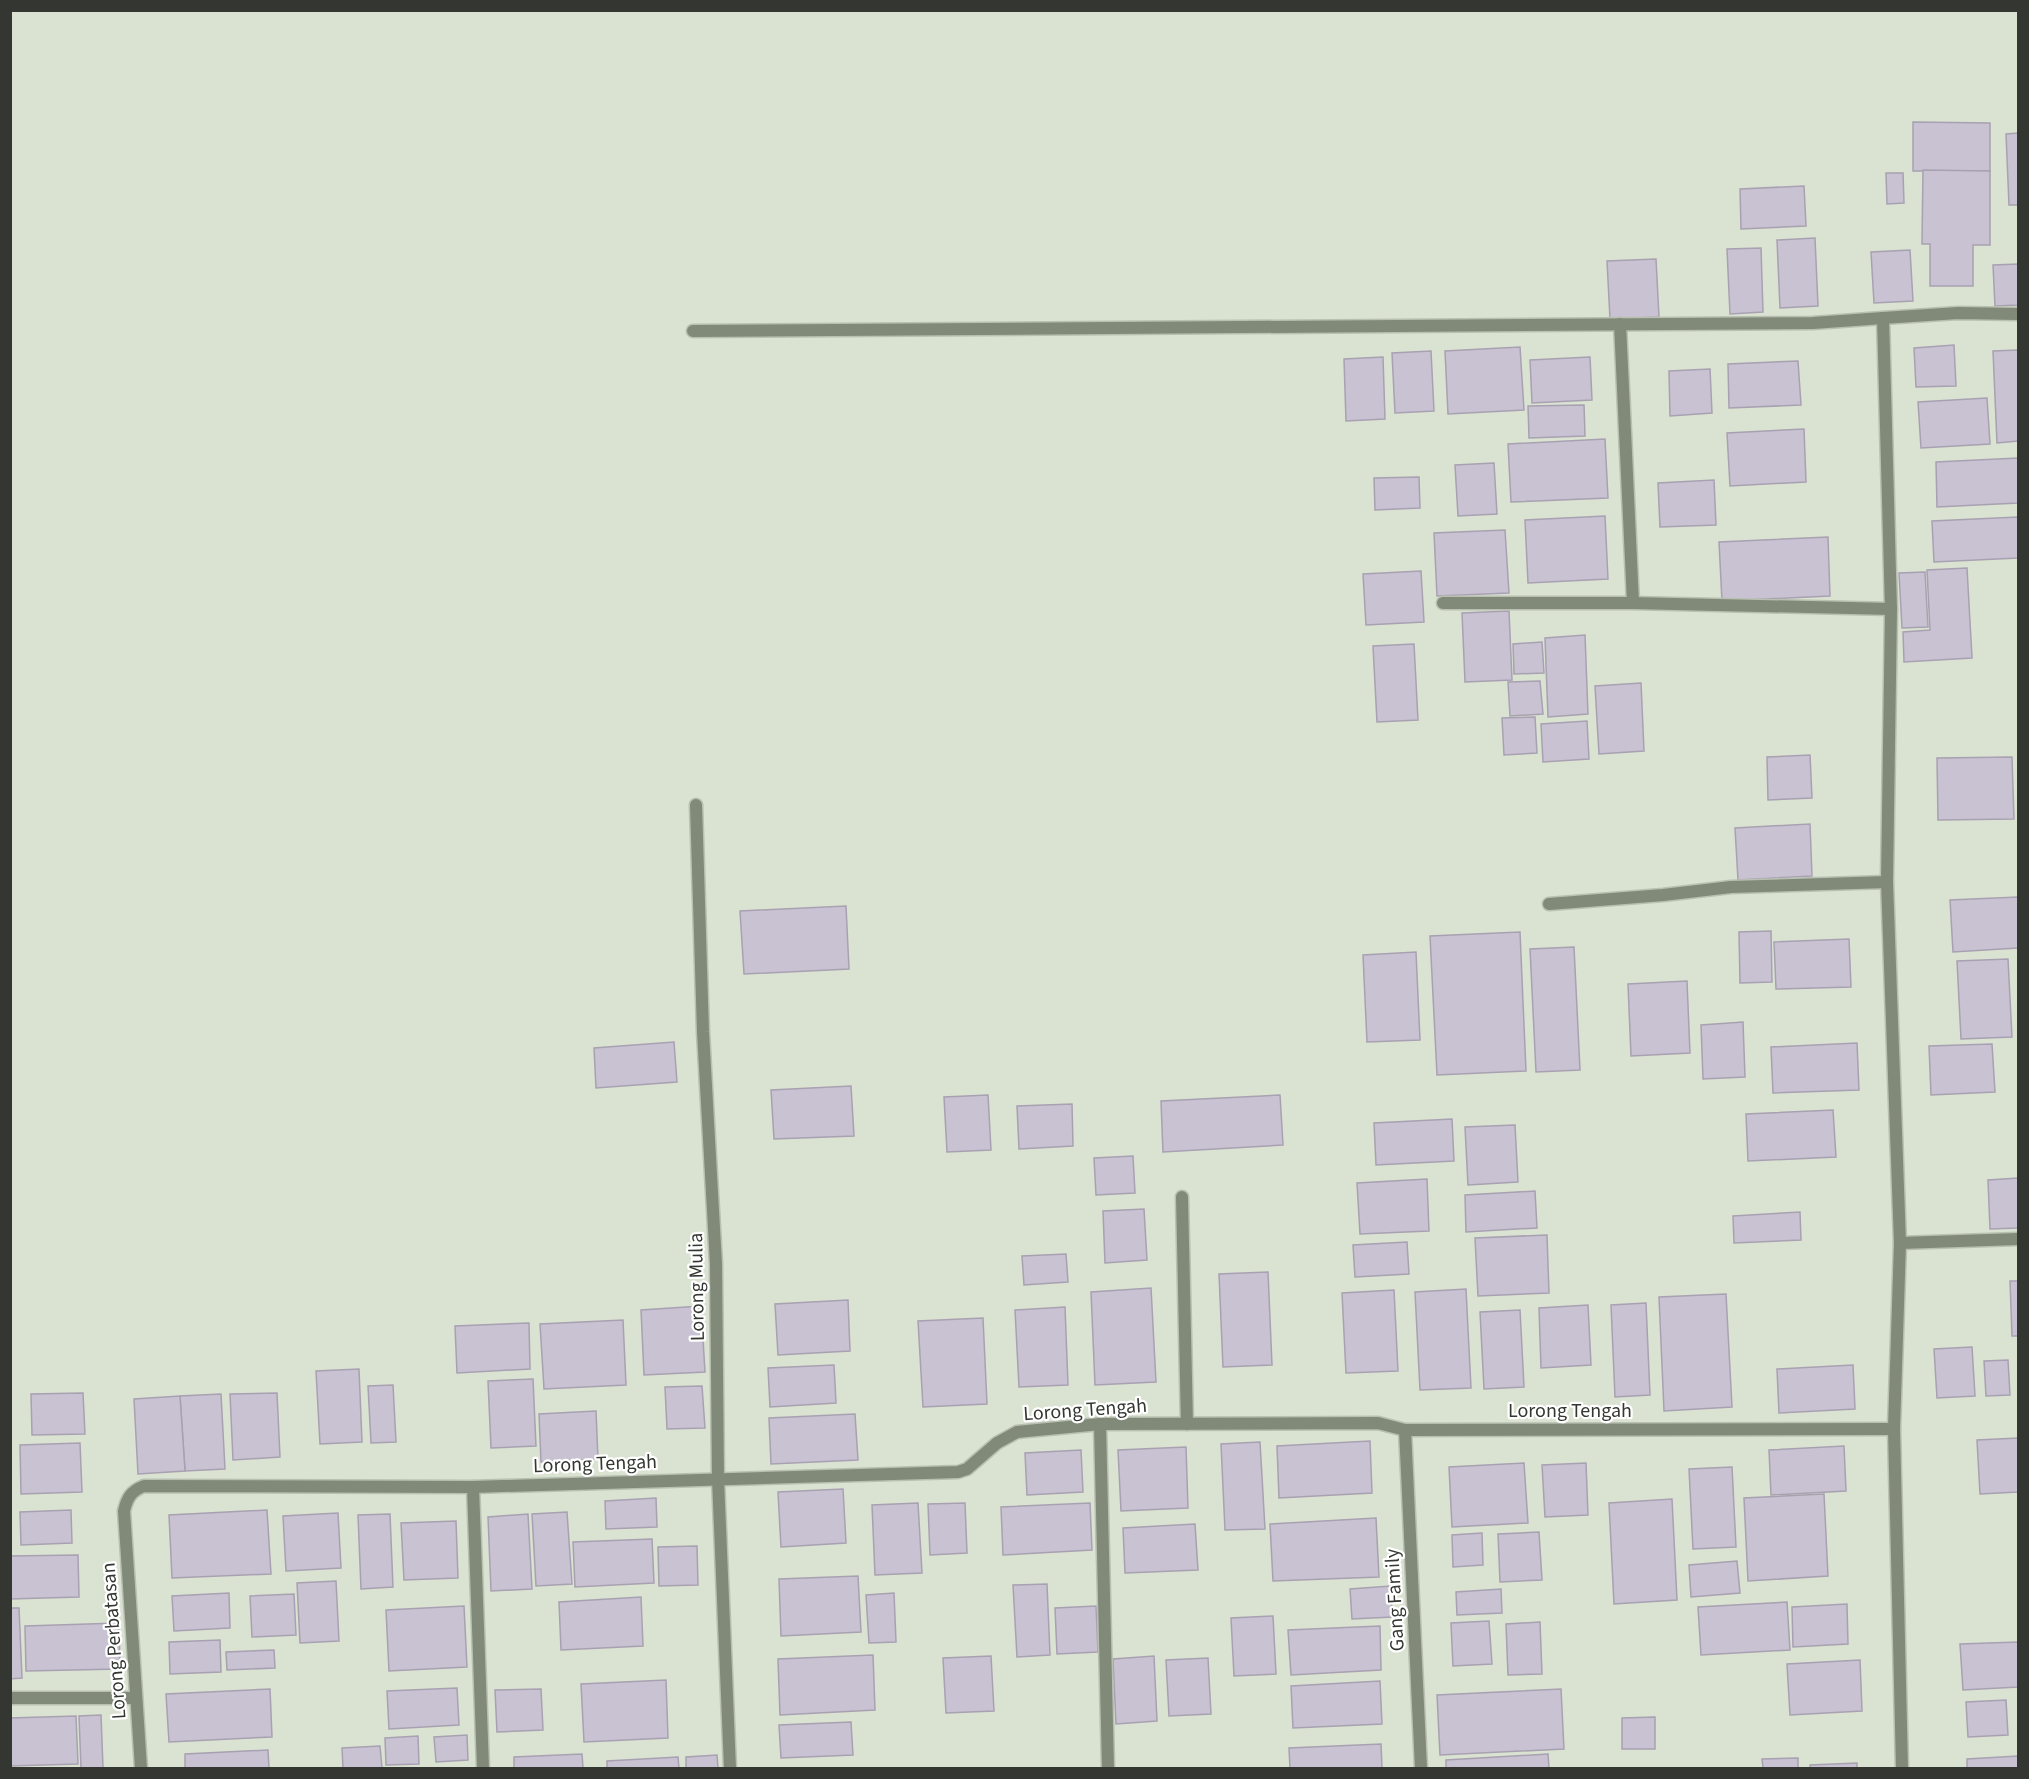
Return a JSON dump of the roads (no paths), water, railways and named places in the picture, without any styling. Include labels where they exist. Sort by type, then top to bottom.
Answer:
[{"type":"street","points":[[693,331],[1813,323],[1958,313],[2019,314]]},
{"type":"street","points":[[1883,318],[1891,609],[1887,882],[1900,1243],[1894,1429],[1902,1768]]},
{"type":"street","points":[[1620,324],[1633,603]]},
{"type":"street","points":[[1443,603],[1633,603],[1891,609]]},
{"type":"street","name":"Lorong Mulia","points":[[696,805],[703,1032],[716,1264],[718,1479],[730,1768]]},
{"type":"street","points":[[1549,904],[1731,887],[1887,882]]},
{"type":"street","points":[[1182,1197],[1187,1424]]},
{"type":"street","points":[[1900,1243],[2019,1239]]},
{"type":"street","name":"Lorong Tengah","points":[[124,1511],[127,1500],[134,1490],[144,1486],[159,1485],[473,1487],[958,1472],[967,1469],[997,1443],[1017,1432],[1100,1424],[1378,1423],[1405,1430],[1894,1429]]},
{"type":"street","points":[[1100,1424],[1108,1768]]},
{"type":"street","name":"Gang Family","points":[[1405,1430],[1421,1768]]},
{"type":"street","points":[[473,1487],[483,1768]]},
{"type":"street","name":"Lorong Perbatasan","points":[[124,1511],[141,1768]]},
{"type":"street","points":[[10,1698],[135,1698]]}]
